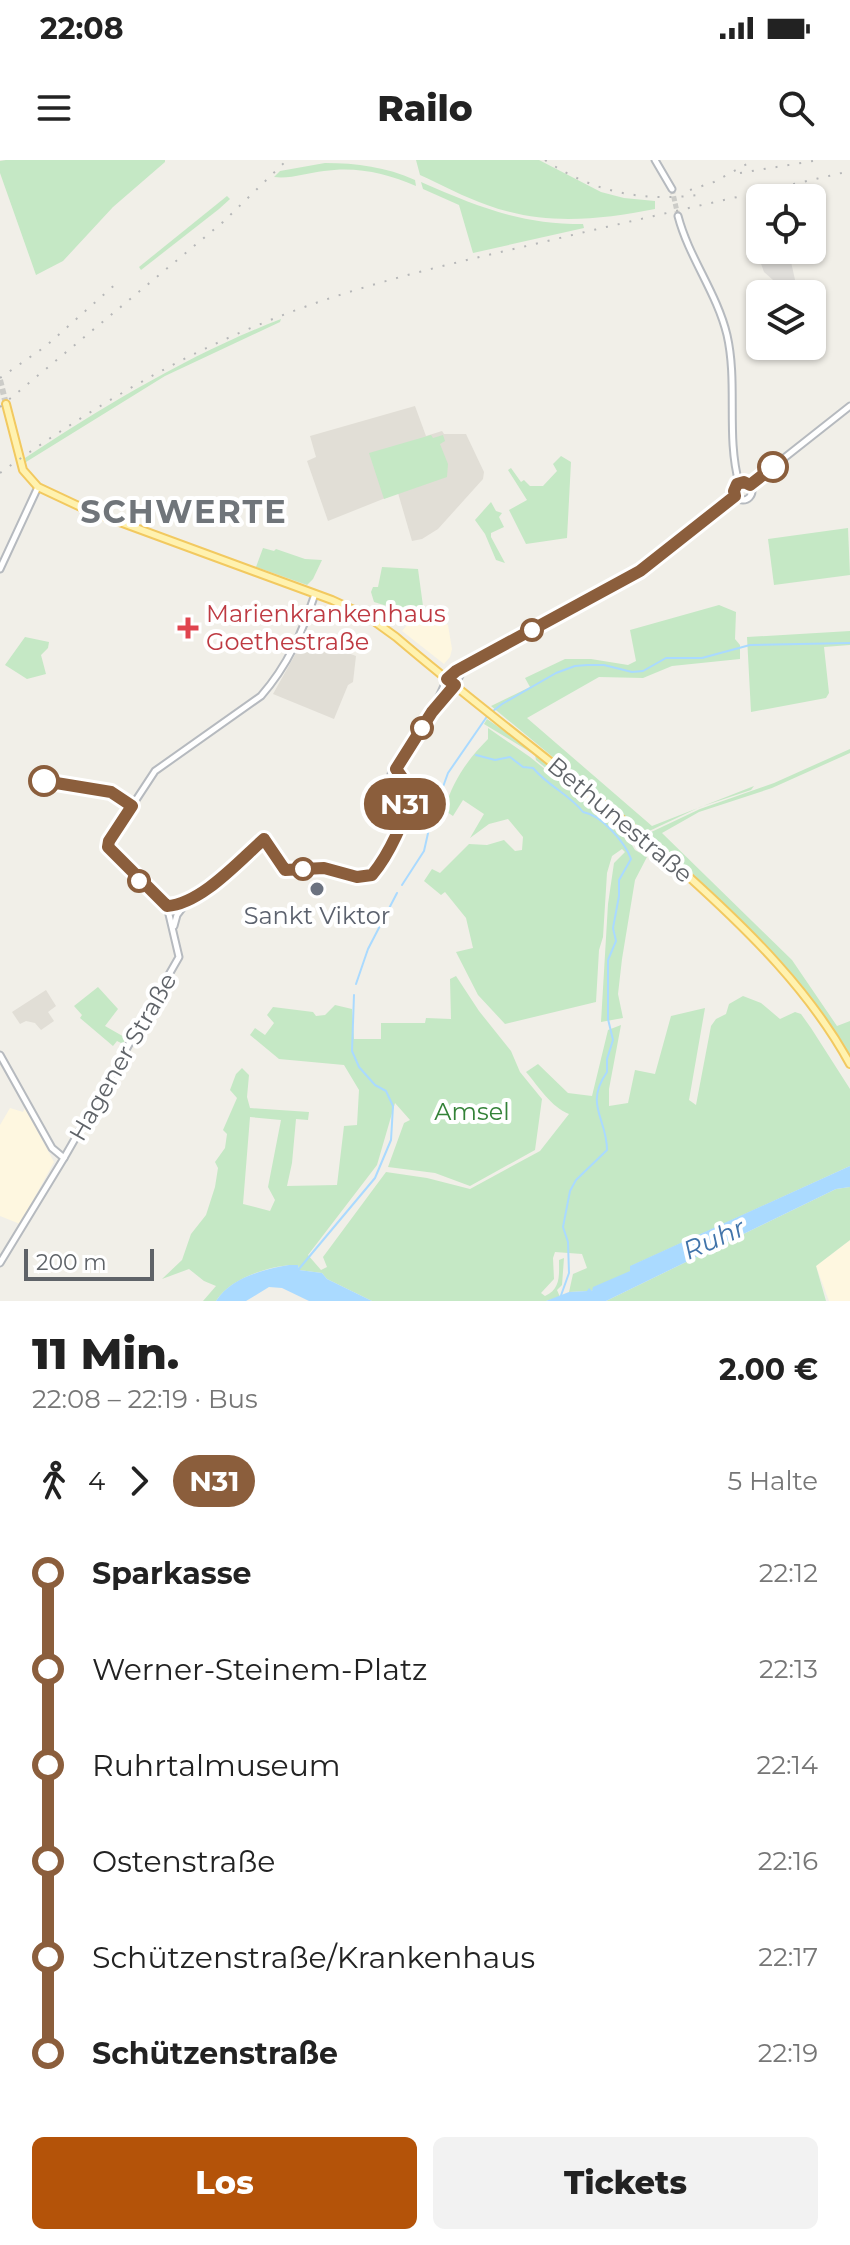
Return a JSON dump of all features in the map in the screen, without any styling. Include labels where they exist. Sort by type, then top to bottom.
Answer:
[{"type":"main road","points":[[655,160],[672,189]]},
{"type":"main road","points":[[678,216],[685,242],[718,309],[728,337],[739,483],[734,489],[735,496],[741,500],[749,498],[752,493],[750,485]]},
{"type":"main road","points":[[6,404],[23,470],[38,487],[87,510],[315,594],[293,652],[280,674],[261,696],[155,771],[109,841],[108,847],[167,906],[186,903]]},
{"type":"main road","points":[[739,483],[750,485],[850,406]]},
{"type":"main road","points":[[0,569],[38,487]]},
{"type":"main road","points":[[432,712],[447,679],[640,571],[735,496]]},
{"type":"main road","name":"Bethunestraße","points":[[315,594],[356,611],[389,631],[640,833],[735,918],[781,968],[850,1064]]},
{"type":"main road","points":[[174,928],[177,915],[186,903],[264,839],[285,870],[324,868],[357,877],[372,875],[400,824],[407,795],[405,782],[394,771],[432,712],[455,685],[464,667]]},
{"type":"main road","name":"Hagener Straße","points":[[0,1263],[178,962],[179,952],[167,906]]},
{"type":"main road","points":[[0,1055],[52,1148],[64,1158]]},
{"type":"shaded area","points":[[761,264],[791,264],[795,280],[773,280],[764,272]]},
{"type":"shaded area","points":[[415,406],[426,436],[442,431],[444,434],[466,434],[484,472],[483,479],[438,529],[422,539],[412,541],[398,493],[328,521],[307,461],[316,457],[310,436]]},
{"type":"shaded area","points":[[416,614],[430,622],[445,622],[448,625],[452,649],[444,664],[402,631]]},
{"type":"shaded area","points":[[305,637],[356,656],[353,682],[348,685],[334,719],[273,694]]},
{"type":"shaded area","points":[[46,990],[56,1006],[48,1012],[54,1021],[41,1030],[35,1023],[26,1021],[20,1024],[12,1012]]},
{"type":"shaded area","points":[[10,1108],[23,1112],[25,1108],[54,1162],[20,1224],[0,1216],[0,1125]]},
{"type":"shaded area","points":[[850,1240],[850,1301],[829,1301],[816,1266]]},
{"type":"green space","points":[[416,160],[539,160],[601,192],[655,201],[655,209],[571,219],[508,212],[478,202],[420,175]]},
{"type":"green space","points":[[0,161],[165,162],[113,207],[63,261],[36,275],[0,173]]},
{"type":"green space","points":[[325,163],[382,169],[415,180],[416,186],[394,177],[359,170],[274,177],[280,171]]},
{"type":"green space","points":[[421,182],[500,212],[539,221],[583,224],[584,228],[473,253],[459,205],[423,189]]},
{"type":"green space","points":[[227,196],[230,199],[219,209],[141,270],[139,267]]},
{"type":"green space","points":[[281,319],[165,376],[26,462],[25,458],[149,382],[214,348]]},
{"type":"green space","points":[[431,435],[433,438],[443,435],[445,441],[440,444],[448,464],[447,477],[384,499],[369,453]]},
{"type":"green space","points":[[561,456],[571,462],[567,538],[526,544],[509,510],[527,500],[508,470],[511,468],[521,482],[524,480],[530,486],[543,486],[557,471],[553,464]]},
{"type":"green space","points":[[491,502],[496,511],[502,513],[499,517],[504,527],[491,533],[491,537],[505,563],[496,560],[475,520]]},
{"type":"green space","points":[[848,528],[850,575],[774,585],[768,539]]},
{"type":"green space","points":[[263,548],[305,559],[322,560],[307,585],[256,567]]},
{"type":"green space","points":[[382,567],[418,569],[423,606],[419,610],[403,611],[374,602],[371,592],[373,587],[378,587]]},
{"type":"green space","points":[[719,605],[736,612],[735,639],[740,645],[740,659],[672,666],[643,678],[599,677],[527,718],[652,826],[698,808],[645,833],[491,706],[530,687],[525,678],[565,659],[591,659],[628,665],[636,661],[630,630]]},
{"type":"green space","points":[[850,631],[850,645],[824,647],[829,693],[826,698],[751,712],[747,637]]},
{"type":"green space","points":[[25,637],[49,642],[41,655],[46,674],[27,679],[5,665]]},
{"type":"green space","points":[[487,719],[523,744],[637,838],[625,833],[536,760],[535,755],[484,724]]},
{"type":"green space","points":[[488,728],[530,757],[632,840],[630,842],[635,850],[647,857],[635,880],[622,959],[618,994],[623,1018],[601,1022],[608,904],[614,863],[625,852],[622,849],[612,856],[607,873],[596,1002],[505,1024],[478,995],[456,952],[473,948],[466,918],[445,892],[441,895],[424,881],[432,869],[440,873],[469,844],[487,845],[504,840],[515,851],[522,850],[523,837],[508,819],[489,824],[470,838],[484,814],[463,800],[453,816],[444,810],[462,772],[488,739]]},
{"type":"green space","points":[[850,749],[850,753],[772,788],[699,812],[662,833],[792,960],[837,1026],[850,1021],[850,1057],[806,994],[757,938],[647,834],[700,809],[774,783]]},
{"type":"green space","points":[[754,786],[751,790],[703,806]]},
{"type":"green space","name":"Amsel","points":[[456,976],[511,1051],[520,1072],[542,1099],[535,1150],[470,1186],[435,1173],[388,1167],[404,1123],[410,1120],[395,1103],[377,1165],[308,1255],[321,1270],[327,1267],[323,1257],[386,1172],[470,1189],[540,1151],[569,1114],[551,1102],[526,1072],[538,1064],[568,1093],[592,1096],[608,1030],[621,1025],[609,1089],[609,1106],[628,1103],[635,1070],[655,1074],[671,1016],[705,1008],[689,1100],[696,1105],[711,1026],[726,1014],[729,1004],[743,996],[761,1003],[780,1019],[795,1012],[801,1014],[850,1089],[850,1166],[631,1266],[631,1271],[591,1291],[569,1292],[573,1274],[587,1268],[582,1254],[555,1252],[554,1279],[541,1293],[545,1296],[554,1290],[558,1281],[559,1260],[564,1258],[562,1285],[557,1290],[560,1297],[546,1301],[372,1301],[327,1279],[322,1273],[299,1270],[298,1265],[253,1274],[231,1286],[216,1301],[203,1301],[216,1286],[189,1269],[162,1279],[182,1260],[191,1234],[206,1215],[215,1187],[218,1168],[215,1162],[225,1148],[227,1134],[223,1130],[237,1098],[230,1090],[242,1068],[249,1075],[247,1097],[250,1108],[309,1112],[308,1120],[296,1119],[287,1186],[337,1185],[344,1126],[357,1125],[359,1090],[344,1065],[279,1059],[250,1035],[255,1028],[265,1035],[274,1023],[267,1015],[273,1007],[313,1012],[316,1016],[325,1015],[335,1005],[352,1009],[354,1039],[381,1039],[381,1023],[425,1023],[426,1018],[451,1019],[450,979]],"holes":[[[250,1117],[281,1120],[268,1187],[275,1200],[270,1211],[243,1204]]]},
{"type":"green space","points":[[98,987],[118,1009],[105,1026],[126,1038],[123,1044],[117,1041],[113,1046],[80,1018],[82,1015],[74,1006]]},
{"type":"green space","points":[[850,1187],[850,1240],[816,1266],[826,1301],[606,1301],[836,1189]]},
{"type":"water","name":"Ruhr","points":[[850,1166],[850,1187],[836,1189],[606,1301],[546,1301],[569,1292],[587,1291],[589,1288],[592,1291],[593,1287],[630,1271],[630,1266]]},
{"type":"water","points":[[298,1265],[299,1270],[322,1273],[327,1279],[372,1301],[309,1301],[282,1288],[269,1287],[246,1301],[216,1301],[239,1281],[259,1272]]},
{"type":"waterway","points":[[402,885],[424,851],[431,820],[448,773],[488,715],[556,673],[587,665],[643,671],[666,658],[702,658],[750,645],[850,643]]},
{"type":"waterway","points":[[476,755],[495,760],[510,757],[523,767],[533,768],[583,812],[605,824],[618,837],[631,859],[619,880],[613,928],[616,941],[608,960],[608,1019],[613,1040],[607,1072],[597,1094],[607,1150],[576,1180],[570,1191],[563,1227],[568,1242],[569,1273],[559,1301]]},
{"type":"waterway","points":[[356,984],[368,949],[397,893]]},
{"type":"waterway","points":[[298,1270],[375,1178],[391,1140],[393,1106],[386,1091],[375,1085],[359,1067],[352,1051],[354,995]]},
{"type":"tunnel","points":[[672,189],[678,216]]},
{"type":"tunnel","points":[[0,380],[6,404]]},
{"type":"railway","points":[[0,407],[223,222],[287,160]]},
{"type":"railway","points":[[545,160],[583,180],[622,193],[662,197],[705,194]]},
{"type":"railway","points":[[690,190],[714,182],[754,160]]},
{"type":"railway","points":[[740,173],[819,160]]},
{"type":"railway","points":[[0,473],[62,430],[160,372],[228,338],[296,310],[429,269],[850,171]]},
{"type":"railway","points":[[0,378],[46,346],[119,281]]},
{"type":"bus line","name":"N31","points":[[44,781],[111,792],[132,806],[108,847],[167,906],[186,903],[264,839],[285,870],[293,872],[324,868],[362,878],[372,875],[396,835],[406,802],[408,790],[396,769],[432,712],[455,685],[447,679],[456,671],[640,571],[735,496],[737,484],[744,482],[750,485],[773,467]]},
{"type":"place","name":"Marienkrankenhaus Goethestraße","points":[[188,628]]},
{"type":"place","name":"Sankt Viktor","points":[[317,889]]},
{"type":"district","name":"SCHWERTE","points":[[184,512]]}]
